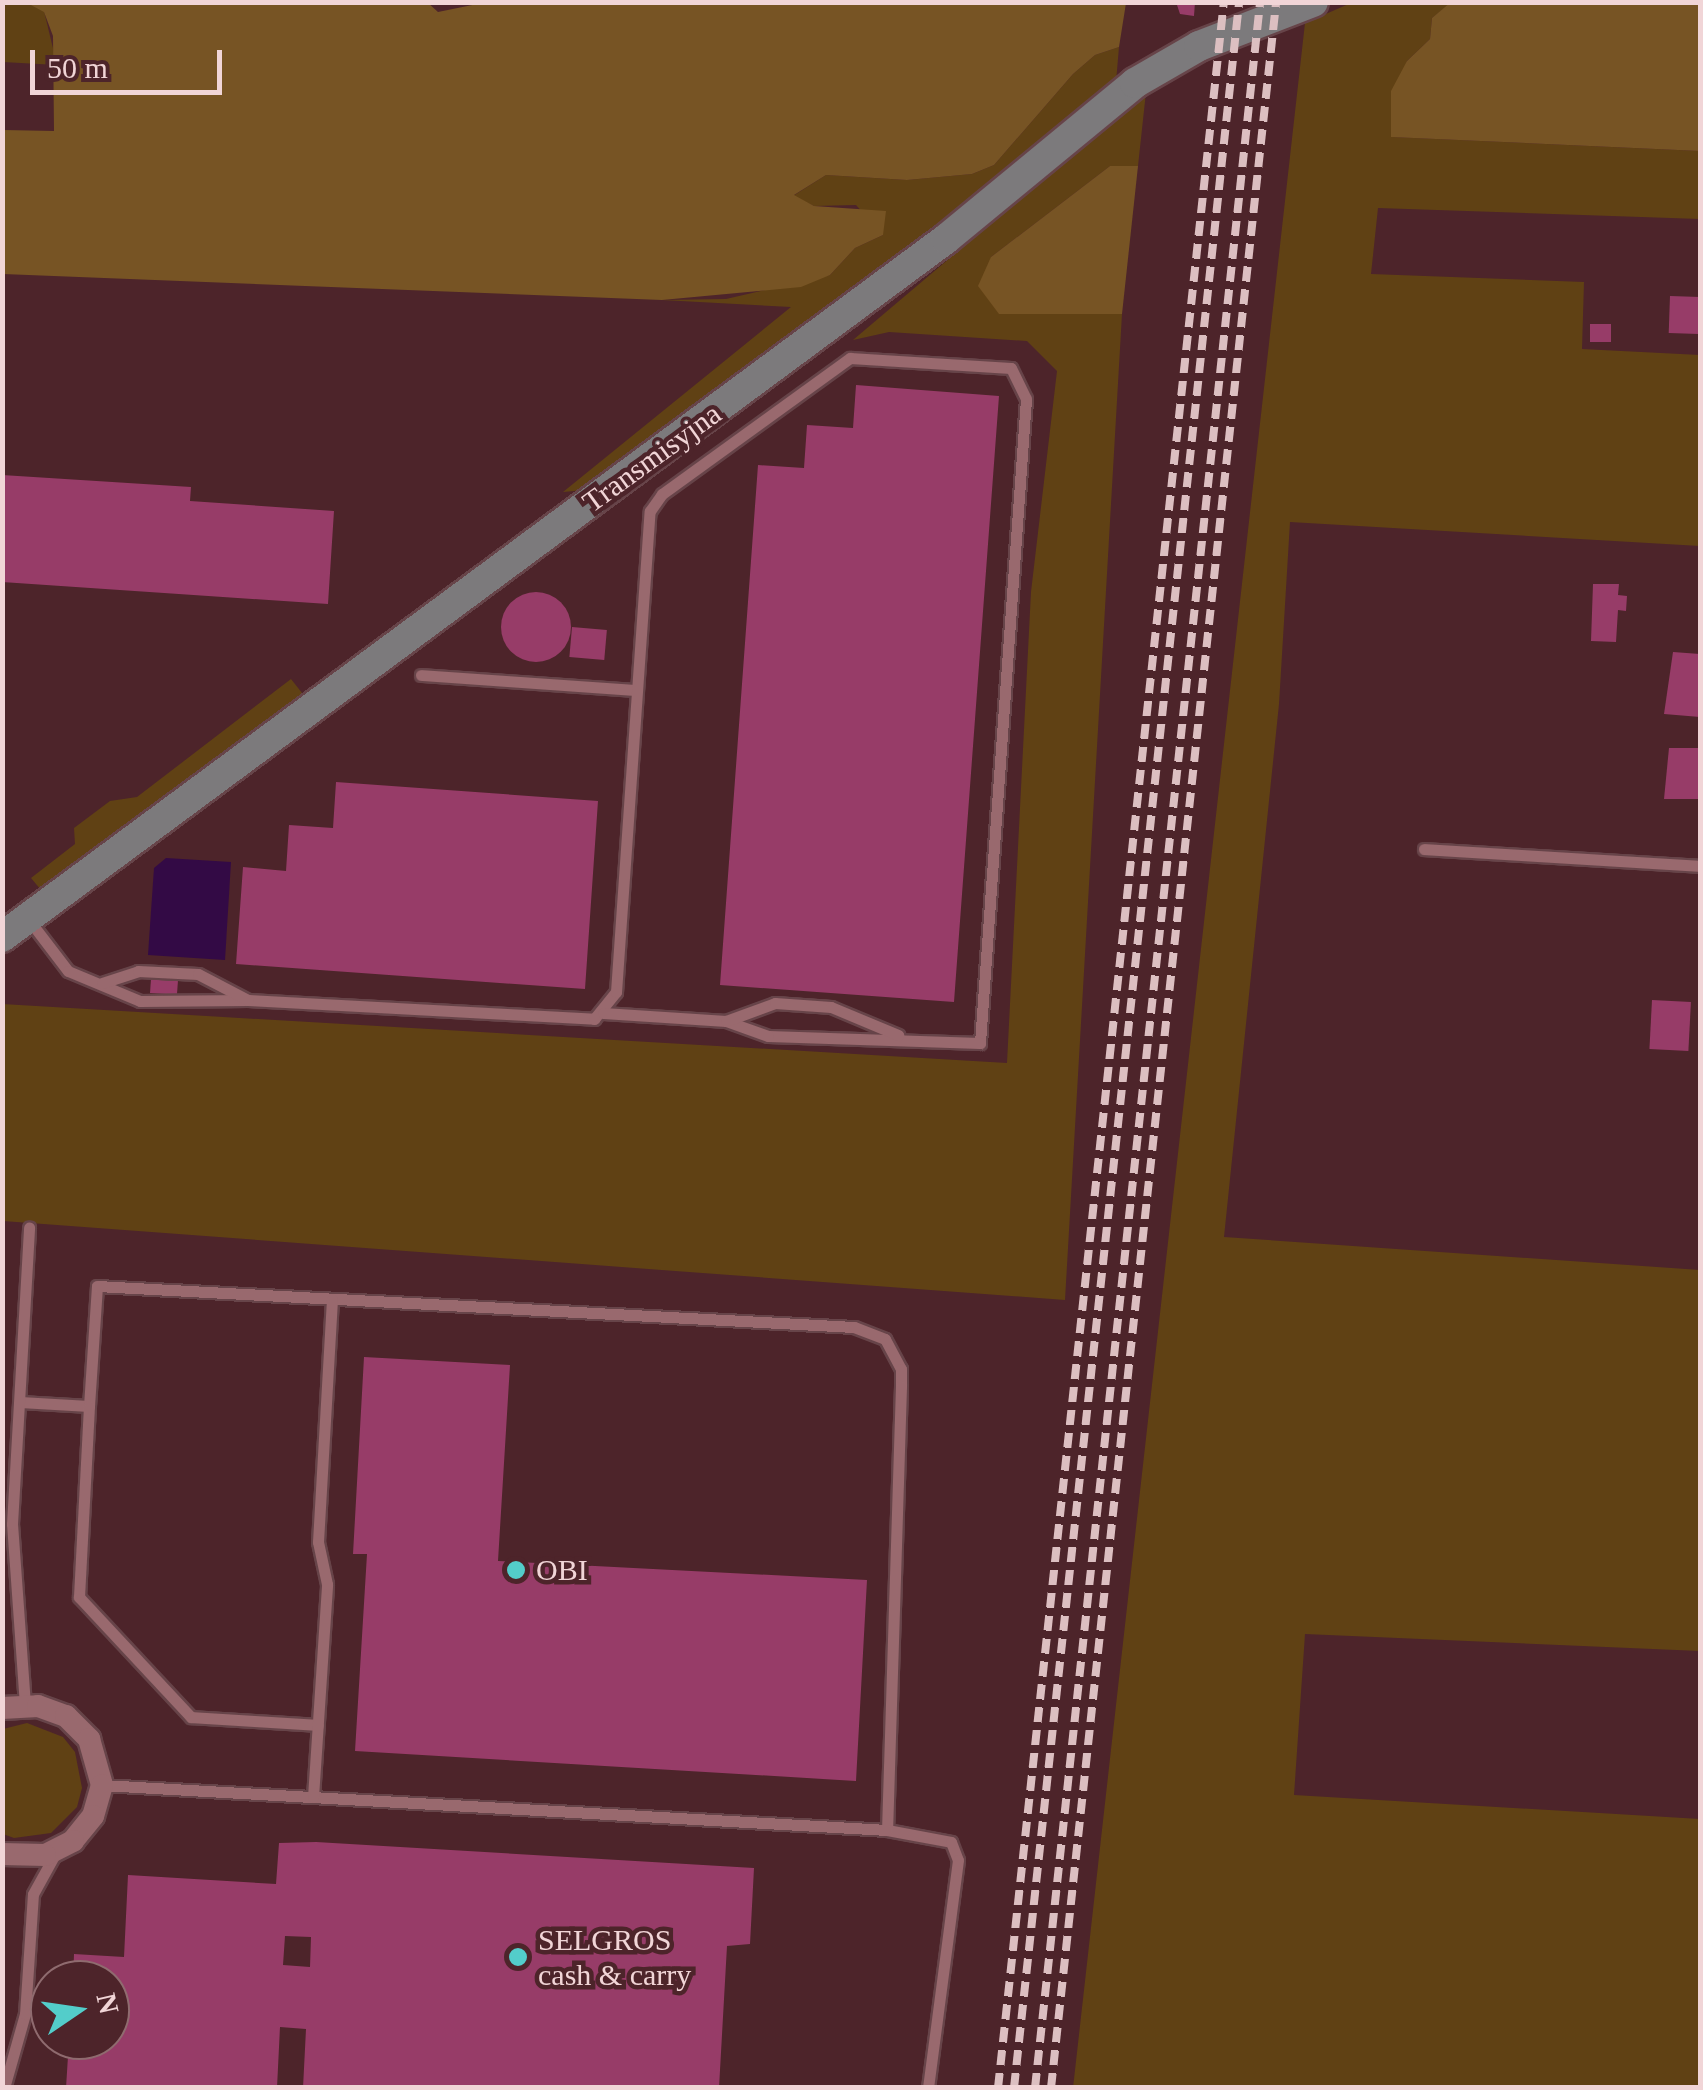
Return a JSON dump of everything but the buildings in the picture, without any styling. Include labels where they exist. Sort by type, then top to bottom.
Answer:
[{"type":"street","name":"Transmisyjna","points":[[2,937],[946,239],[1157,67],[1313,2]]},
{"type":"street","points":[[2,1854],[30,1857],[59,1850],[93,1816],[102,1785],[96,1753],[78,1726],[51,1709],[14,1706]]},
{"type":"lane","points":[[28,919],[68,970],[140,1002],[248,1000],[580,1021],[603,1013],[726,1021],[768,1036],[901,1036],[980,1043],[1026,399],[1020,376],[1000,362],[850,358],[662,494],[646,531],[616,992],[603,1013]]},
{"type":"lane","points":[[422,674],[636,690]]},
{"type":"lane","points":[[1424,849],[1700,866]]},
{"type":"lane","points":[[102,983],[138,971],[198,974],[248,1000]]},
{"type":"lane","points":[[726,1021],[775,1004],[831,1007],[901,1036]]},
{"type":"lane","points":[[14,1706],[8,1579],[29,1226]]},
{"type":"lane","points":[[318,1725],[191,1717],[79,1596],[97,1286],[854,1326],[885,1340],[901,1369],[902,1386],[886,1830]]},
{"type":"lane","points":[[313,1797],[327,1584],[318,1542],[332,1299]]},
{"type":"lane","points":[[20,1402],[88,1406]]},
{"type":"lane","points":[[102,1785],[886,1830],[952,1842],[958,1860],[928,2088]]},
{"type":"lane","points":[[4,2088],[26,2014],[33,1894],[59,1850]]},
{"type":"shaded area","points":[[427,2],[438,12],[487,2],[1126,3],[1119,47],[1095,55],[1073,74],[994,165],[972,174],[907,180],[826,175],[794,195],[814,206],[886,211],[883,235],[855,248],[830,275],[801,287],[662,300],[3,274],[3,130],[54,131],[53,36],[44,12],[27,3]]},
{"type":"shaded area","points":[[1451,2],[1700,3],[1700,151],[1391,137],[1391,91],[1407,61],[1430,39],[1432,18]]},
{"type":"shaded area","points":[[3,3],[27,3],[44,11],[57,65],[3,62]]},
{"type":"shaded area","points":[[1351,3],[1451,3],[1432,18],[1430,39],[1407,61],[1392,137],[1700,151],[1700,219],[1378,208],[1371,274],[1584,282],[1582,349],[1700,355],[1700,546],[1290,522],[1279,704],[1224,1237],[1700,1270],[1700,1651],[1305,1634],[1294,1795],[1700,1819],[1700,2087],[1073,2088],[1305,23]]},
{"type":"shaded area","points":[[1119,47],[1116,82],[835,309],[585,490],[563,492],[791,307],[662,300],[726,299],[830,275],[855,248],[883,235],[856,205],[814,206],[793,196],[826,175],[907,180],[972,174],[994,165],[1073,74],[1095,55]]},
{"type":"shaded area","points":[[1146,92],[1138,166],[1110,166],[991,257],[1000,314],[1122,314],[1065,1300],[3,1221],[2,1004],[1007,1063],[1031,592],[1057,371],[1027,341],[889,332],[853,340]]},
{"type":"shaded area","points":[[1110,166],[1138,166],[1122,314],[999,314],[978,286],[991,257]]},
{"type":"shaded area","points":[[291,679],[306,698],[41,890],[31,878],[75,844],[74,828],[110,801],[137,797]]},
{"type":"shaded area","points":[[166,858],[231,862],[225,960],[148,955],[154,868]]},
{"type":"shaded area","points":[[27,1723],[63,1737],[75,1752],[82,1788],[77,1807],[51,1833],[14,1838],[3,1834],[3,1729]]},
{"type":"railway","points":[[998,2088],[1224,2]]},
{"type":"railway","points":[[1014,2088],[1239,2]]},
{"type":"railway","points":[[1035,2088],[1260,2]]},
{"type":"railway","points":[[1051,2088],[1276,2]]},
{"type":"place","name":"OBI","points":[[516,1570]]},
{"type":"place","name":"SELGROS cash & carry","points":[[518,1957]]}]
